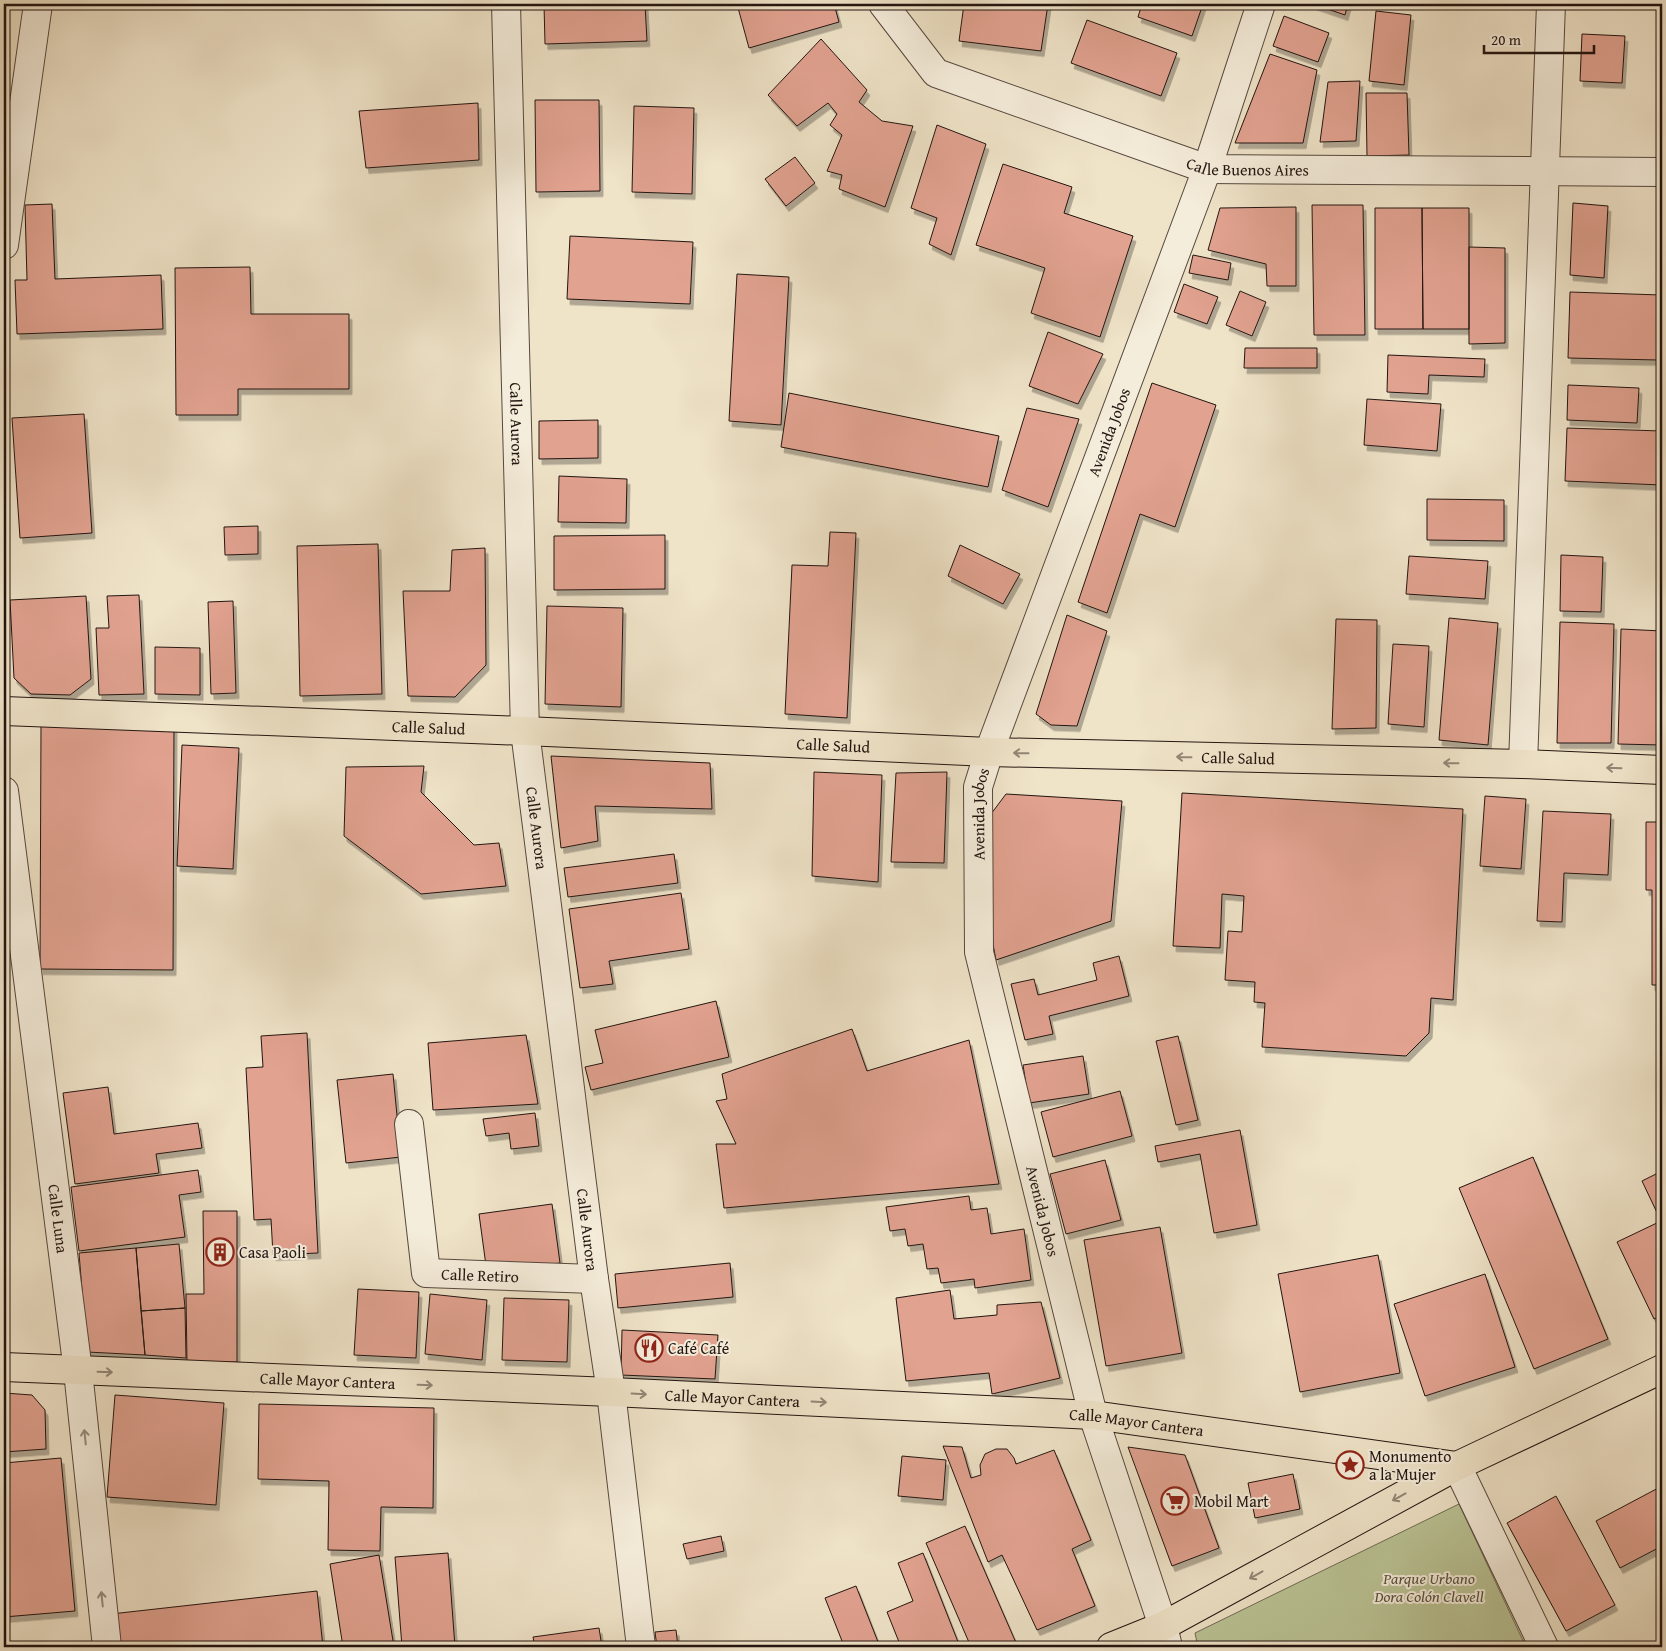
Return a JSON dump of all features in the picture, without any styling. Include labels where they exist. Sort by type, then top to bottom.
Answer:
[{"type":"main road","name":"Calle Salud","points":[[4,711],[525,731],[989,752],[1523,764],[1662,770]]},
{"type":"main road","name":"Calle Mayor Cantera","points":[[4,1367],[611,1392],[1093,1416],[1457,1466]]},
{"type":"main road","points":[[1111,1647],[1165,1637],[1457,1466],[1662,1369]]},
{"type":"street","points":[[4,244],[38,4]]},
{"type":"street","name":"Calle Aurora","points":[[506,4],[525,731],[594,1279],[611,1392],[641,1647]]},
{"type":"street","name":"Calle Buenos Aires","points":[[883,4],[936,73],[1206,169],[1662,172]]},
{"type":"street","name":"Avenida Jobos","points":[[1165,1637],[1093,1416],[979,952],[978,787],[989,752],[1206,169],[1261,4]]},
{"type":"street","points":[[1523,764],[1550,4]]},
{"type":"street","name":"Calle Luna","points":[[4,791],[78,1371],[107,1647]]},
{"type":"street","name":"Calle Retiro","points":[[409,1124],[426,1273],[594,1279]]},
{"type":"street","points":[[1457,1466],[1544,1647]]},
{"type":"green space","name":"Parque Urbano Dora Colón Clavell","points":[[1459,1504],[1526,1647],[1198,1647],[1195,1633]]},
{"type":"building","points":[[544,4],[645,4],[647,41],[545,44]]},
{"type":"building","points":[[737,4],[834,4],[839,22],[749,48]]},
{"type":"building","points":[[964,4],[1048,4],[1041,51],[959,41]]},
{"type":"building","points":[[1142,4],[1203,4],[1192,36],[1138,17]]},
{"type":"building","points":[[1313,4],[1348,4],[1345,15]]},
{"type":"building","points":[[1376,11],[1411,15],[1404,85],[1369,81]]},
{"type":"building","points":[[1284,16],[1329,33],[1318,62],[1273,46]]},
{"type":"building","points":[[1087,20],[1177,53],[1161,96],[1071,63]]},
{"type":"building","points":[[1582,34],[1625,36],[1622,83],[1580,81]]},
{"type":"building","points":[[821,39],[867,90],[859,102],[882,121],[913,126],[885,207],[839,189],[842,175],[827,171],[842,135],[830,125],[837,114],[828,103],[797,126],[768,95]]},
{"type":"building","points":[[1270,54],[1317,70],[1303,143],[1235,143]]},
{"type":"building","points":[[1360,81],[1356,141],[1320,142],[1328,82]]},
{"type":"building","points":[[1366,93],[1407,93],[1409,155],[1367,156]]},
{"type":"building","points":[[535,100],[599,100],[600,191],[536,192]]},
{"type":"building","points":[[478,103],[479,160],[366,168],[359,111]]},
{"type":"building","points":[[634,106],[694,108],[692,194],[632,192]]},
{"type":"building","points":[[937,125],[986,144],[951,255],[929,244],[937,218],[911,208]]},
{"type":"building","points":[[795,157],[815,183],[786,206],[765,179]]},
{"type":"building","points":[[1003,164],[1072,187],[1064,213],[1133,236],[1100,337],[1031,313],[1045,268],[976,245]]},
{"type":"building","points":[[1573,203],[1608,206],[1604,278],[1570,275]]},
{"type":"building","points":[[52,204],[55,279],[161,275],[163,329],[17,334],[15,280],[27,280],[25,205]]},
{"type":"building","points":[[1312,205],[1363,205],[1365,335],[1314,335]]},
{"type":"building","points":[[1296,207],[1296,286],[1267,286],[1266,264],[1208,250],[1220,208]]},
{"type":"building","points":[[1375,208],[1422,208],[1423,329],[1375,329]]},
{"type":"building","points":[[1422,208],[1469,208],[1469,329],[1423,329]]},
{"type":"building","points":[[570,236],[693,242],[690,304],[567,299]]},
{"type":"building","points":[[1469,247],[1505,248],[1505,343],[1469,344]]},
{"type":"building","points":[[1193,255],[1231,263],[1228,280],[1189,273]]},
{"type":"building","points":[[250,267],[251,314],[349,314],[349,389],[238,389],[238,415],[176,415],[175,268]]},
{"type":"building","points":[[737,274],[789,277],[781,425],[729,421]]},
{"type":"building","points":[[1184,284],[1218,297],[1207,324],[1174,312]]},
{"type":"building","points":[[1240,291],[1266,302],[1252,336],[1226,325]]},
{"type":"building","points":[[1570,292],[1661,295],[1658,360],[1568,358]]},
{"type":"building","points":[[1048,332],[1103,354],[1078,404],[1029,386]]},
{"type":"building","points":[[1245,348],[1317,348],[1317,368],[1244,368]]},
{"type":"building","points":[[1388,355],[1485,359],[1484,377],[1429,375],[1428,394],[1387,392]]},
{"type":"building","points":[[1152,383],[1216,405],[1175,527],[1140,514],[1107,613],[1078,602]]},
{"type":"building","points":[[1568,385],[1639,388],[1637,423],[1567,420]]},
{"type":"building","points":[[789,393],[999,436],[988,487],[781,447]]},
{"type":"building","points":[[1367,399],[1441,404],[1437,451],[1364,445]]},
{"type":"building","points":[[1027,408],[1079,419],[1048,507],[1002,490]]},
{"type":"building","points":[[84,414],[92,533],[20,538],[12,418]]},
{"type":"building","points":[[598,420],[598,458],[539,459],[539,421]]},
{"type":"building","points":[[1567,428],[1662,431],[1662,485],[1565,481]]},
{"type":"building","points":[[559,476],[627,479],[626,523],[558,522]]},
{"type":"building","points":[[1427,499],[1504,500],[1504,541],[1427,540]]},
{"type":"building","points":[[258,526],[258,554],[225,555],[224,527]]},
{"type":"building","points":[[830,532],[856,533],[847,718],[785,714],[792,565],[828,566]]},
{"type":"building","points":[[665,535],[665,589],[554,590],[554,536]]},
{"type":"building","points":[[378,544],[382,694],[300,696],[297,546]]},
{"type":"building","points":[[960,545],[1020,574],[1003,604],[948,576]]},
{"type":"building","points":[[485,548],[486,665],[455,697],[408,696],[403,591],[450,591],[452,550]]},
{"type":"building","points":[[1561,555],[1603,557],[1601,612],[1560,611]]},
{"type":"building","points":[[1409,556],[1488,561],[1485,599],[1406,594]]},
{"type":"building","points":[[139,595],[144,694],[99,695],[96,628],[109,628],[107,596]]},
{"type":"building","points":[[86,596],[91,679],[70,695],[31,694],[14,678],[10,600]]},
{"type":"building","points":[[233,601],[236,693],[211,694],[208,602]]},
{"type":"building","points":[[547,606],[623,608],[621,707],[545,704]]},
{"type":"building","points":[[1067,615],[1107,631],[1077,726],[1051,725],[1036,714]]},
{"type":"building","points":[[1449,618],[1498,623],[1488,745],[1439,740]]},
{"type":"building","points":[[1336,619],[1377,620],[1376,728],[1332,729]]},
{"type":"building","points":[[1560,622],[1614,624],[1611,743],[1557,743]]},
{"type":"building","points":[[1621,629],[1662,631],[1662,745],[1618,744]]},
{"type":"building","points":[[1393,644],[1429,646],[1424,727],[1388,724]]},
{"type":"building","points":[[155,647],[200,648],[200,695],[155,694]]},
{"type":"building","points":[[41,724],[174,725],[173,970],[40,969]]},
{"type":"building","points":[[182,745],[239,748],[233,869],[177,866]]},
{"type":"building","points":[[551,756],[710,763],[712,809],[595,806],[598,841],[561,848]]},
{"type":"building","points":[[424,766],[421,792],[474,845],[499,843],[506,886],[421,894],[344,836],[346,767]]},
{"type":"building","points":[[814,772],[882,775],[878,882],[812,876]]},
{"type":"building","points":[[947,772],[944,863],[891,862],[896,773]]},
{"type":"building","points":[[1182,793],[1463,809],[1453,1000],[1431,998],[1429,1033],[1406,1056],[1262,1047],[1265,1003],[1254,1002],[1255,982],[1225,980],[1228,931],[1242,932],[1244,896],[1222,894],[1220,948],[1173,946]]},
{"type":"building","points":[[1006,794],[1122,801],[1111,921],[996,960],[992,939],[982,826]]},
{"type":"building","points":[[1485,796],[1526,799],[1521,869],[1480,866]]},
{"type":"building","points":[[1543,811],[1611,814],[1608,875],[1564,873],[1562,922],[1537,921]]},
{"type":"building","points":[[1646,822],[1662,822],[1662,985],[1652,985],[1652,890],[1646,890]]},
{"type":"building","points":[[674,854],[678,883],[568,897],[564,868]]},
{"type":"building","points":[[681,893],[689,949],[609,961],[613,984],[580,988],[569,909]]},
{"type":"building","points":[[1119,956],[1129,996],[1049,1016],[1053,1034],[1025,1040],[1011,984],[1034,979],[1038,995],[1097,980],[1093,963]]},
{"type":"building","points":[[716,1001],[729,1057],[591,1090],[585,1067],[603,1063],[595,1030]]},
{"type":"building","points":[[852,1029],[867,1071],[969,1040],[999,1184],[724,1208],[716,1144],[736,1144],[716,1101],[727,1099],[722,1074]]},
{"type":"building","points":[[307,1033],[318,1253],[273,1255],[271,1219],[254,1220],[246,1068],[263,1067],[261,1036]]},
{"type":"building","points":[[526,1035],[538,1104],[433,1110],[428,1043]]},
{"type":"building","points":[[1178,1036],[1198,1120],[1176,1125],[1156,1041]]},
{"type":"building","points":[[1083,1056],[1089,1094],[1029,1103],[1023,1065]]},
{"type":"building","points":[[393,1074],[401,1157],[346,1163],[337,1080]]},
{"type":"building","points":[[108,1087],[114,1134],[198,1123],[202,1148],[156,1154],[159,1173],[75,1184],[63,1093]]},
{"type":"building","points":[[1120,1091],[1132,1136],[1053,1157],[1041,1112]]},
{"type":"building","points":[[535,1113],[539,1146],[511,1149],[509,1133],[486,1136],[483,1119]]},
{"type":"building","points":[[1240,1130],[1257,1225],[1214,1233],[1200,1154],[1158,1162],[1155,1146]]},
{"type":"building","points":[[1533,1157],[1608,1339],[1534,1369],[1459,1188]]},
{"type":"building","points":[[1105,1160],[1121,1220],[1066,1234],[1050,1174]]},
{"type":"building","points":[[198,1170],[201,1192],[179,1195],[185,1237],[79,1251],[71,1187]]},
{"type":"building","points":[[1662,1171],[1662,1315],[1654,1319],[1617,1242],[1661,1221],[1642,1181]]},
{"type":"building","points":[[969,1196],[971,1210],[987,1208],[991,1234],[1024,1229],[1031,1280],[975,1288],[974,1279],[941,1283],[938,1268],[927,1269],[923,1244],[908,1246],[905,1229],[890,1231],[886,1207]]},
{"type":"building","points":[[552,1204],[560,1263],[487,1273],[479,1214]]},
{"type":"building","name":"Casa Paoli","points":[[203,1211],[237,1211],[237,1362],[187,1363],[186,1294],[204,1294]]},
{"type":"building","points":[[1160,1227],[1182,1353],[1106,1366],[1084,1240]]},
{"type":"building","points":[[179,1244],[185,1308],[141,1311],[136,1248]]},
{"type":"building","points":[[136,1248],[145,1355],[87,1352],[79,1253]]},
{"type":"building","points":[[1378,1255],[1400,1373],[1300,1392],[1278,1274]]},
{"type":"building","points":[[730,1263],[733,1297],[618,1308],[615,1274]]},
{"type":"building","points":[[1485,1274],[1515,1367],[1425,1396],[1394,1304]]},
{"type":"building","points":[[358,1289],[419,1292],[416,1358],[354,1355]]},
{"type":"building","points":[[950,1290],[954,1319],[997,1315],[997,1305],[1041,1302],[1060,1378],[992,1394],[989,1373],[906,1381],[896,1298]]},
{"type":"building","points":[[430,1294],[487,1300],[482,1360],[425,1354]]},
{"type":"building","points":[[504,1298],[569,1300],[567,1362],[502,1360]]},
{"type":"building","points":[[185,1308],[186,1358],[145,1355],[141,1311]]},
{"type":"building","points":[[622,1330],[718,1335],[715,1379],[621,1375]]},
{"type":"building","points":[[4,1393],[32,1395],[45,1410],[46,1449],[4,1452]]},
{"type":"building","points":[[115,1395],[224,1403],[216,1505],[107,1497]]},
{"type":"building","points":[[259,1404],[434,1408],[433,1508],[381,1507],[380,1551],[328,1550],[329,1481],[258,1479]]},
{"type":"building","points":[[943,1446],[962,1447],[971,1478],[981,1475],[980,1465],[985,1454],[996,1449],[1007,1449],[1016,1464],[1054,1450],[1091,1540],[1072,1549],[1095,1606],[1037,1630],[1002,1555],[988,1562]]},
{"type":"building","name":"Mobil Mart","points":[[1128,1447],[1185,1455],[1219,1548],[1172,1566]]},
{"type":"building","points":[[902,1456],[946,1460],[943,1500],[898,1496]]},
{"type":"building","points":[[61,1458],[75,1611],[4,1617],[4,1463]]},
{"type":"building","points":[[1293,1474],[1300,1509],[1255,1518],[1248,1483]]},
{"type":"building","points":[[1662,1486],[1662,1546],[1620,1568],[1596,1521]]},
{"type":"building","points":[[1556,1496],[1615,1605],[1566,1631],[1507,1523]]},
{"type":"building","points":[[965,1526],[1017,1645],[1011,1647],[971,1647],[926,1543]]},
{"type":"building","points":[[721,1536],[724,1551],[687,1559],[683,1544]]},
{"type":"building","points":[[448,1553],[455,1647],[402,1647],[395,1557]]},
{"type":"building","points":[[923,1553],[960,1647],[901,1647],[887,1612],[913,1601],[898,1563]]},
{"type":"building","points":[[379,1555],[394,1647],[343,1647],[330,1564]]},
{"type":"building","points":[[856,1586],[880,1647],[842,1647],[844,1646],[825,1598]]},
{"type":"building","points":[[317,1591],[323,1647],[115,1647],[111,1614]]},
{"type":"building","points":[[599,1628],[602,1647],[535,1647],[533,1637]]},
{"type":"building","points":[[676,1630],[678,1647],[657,1647],[655,1632]]},
{"type":"place","name":"Casa Paoli","points":[[220,1252]]},
{"type":"place","name":"Café Café","points":[[649,1348]]},
{"type":"place","name":"Monumento a la Mujer","points":[[1350,1465]]},
{"type":"place","name":"Mobil Mart","points":[[1175,1501]]}]
